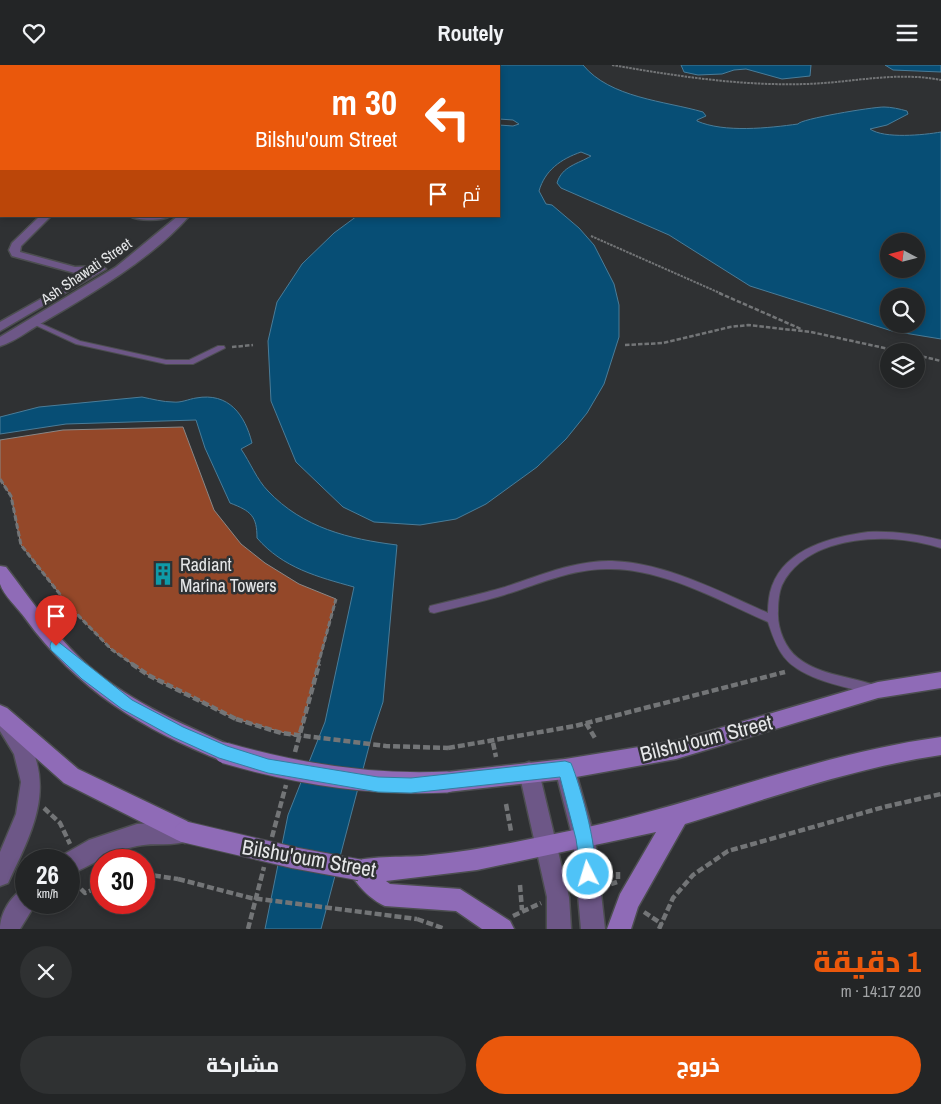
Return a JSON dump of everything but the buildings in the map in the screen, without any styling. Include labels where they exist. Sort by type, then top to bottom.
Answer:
[{"type":"main road","name":"Bilshu'oum Street","points":[[0,572],[56,646],[87,675],[127,704],[178,732],[225,753],[268,766],[378,785],[447,782],[565,769],[676,750],[878,690],[941,680]]},
{"type":"main road","name":"Bilshu'oum Street","points":[[0,714],[71,776],[186,832],[276,854],[360,870],[402,871],[435,867],[584,839],[678,815],[837,766],[912,749],[941,747]]},
{"type":"main road","points":[[619,929],[628,902],[678,815]]},
{"type":"main road","points":[[360,870],[385,895],[460,901],[507,923]]},
{"type":"street","points":[[45,217],[16,245],[15,252],[19,255],[75,270]]},
{"type":"street","points":[[142,217],[156,217]]},
{"type":"street","name":"Ash Shawati Street","points":[[0,327],[73,287],[101,269],[169,217]]},
{"type":"street","name":"Ash Shawati Street","points":[[0,342],[35,323],[117,270],[183,217]]},
{"type":"street","points":[[148,218],[157,227]]},
{"type":"street","name":"Ash Shawati Street","points":[[73,287],[75,270],[101,269]]},
{"type":"street","points":[[0,714],[24,752],[32,783],[22,829],[0,875]]},
{"type":"street","points":[[565,769],[584,839],[593,929]]},
{"type":"street","points":[[529,772],[558,897],[559,929]]},
{"type":"street","points":[[80,855],[97,847],[137,835],[186,832]]},
{"type":"street","points":[[6,929],[16,914]]},
{"type":"lane","points":[[35,323],[78,343],[166,362],[190,362],[221,349]]},
{"type":"lane","points":[[878,690],[817,675],[796,663],[780,643],[772,619],[774,592],[784,571],[804,555],[825,545],[884,535],[916,537],[941,544]]},
{"type":"lane","points":[[434,609],[588,566],[625,566],[660,575],[701,589],[772,619]]},
{"type":"path","points":[[612,65],[716,81],[818,84],[899,75],[941,81]]},
{"type":"path","points":[[591,236],[805,331]]},
{"type":"path","points":[[625,345],[663,343],[730,327],[748,325],[805,331],[880,347]]},
{"type":"path","points":[[221,349],[253,345]]},
{"type":"path","points":[[925,357],[941,361]]},
{"type":"path","points":[[0,479],[11,496],[21,545],[70,607],[111,649],[148,675],[236,719],[281,733],[386,745],[448,748],[494,743],[586,723],[784,672]]},
{"type":"path","points":[[586,723],[596,738]]},
{"type":"path","points":[[494,743],[496,757]]},
{"type":"path","points":[[643,911],[661,926],[674,898],[693,875],[728,851],[884,807],[941,795]]},
{"type":"path","points":[[506,804],[511,831]]},
{"type":"path","points":[[37,805],[53,813],[68,836],[70,849]]},
{"type":"path","points":[[611,884],[618,881],[618,872]]},
{"type":"path","points":[[155,876],[178,879],[251,898],[416,919],[445,929]]},
{"type":"path","points":[[520,885],[522,910]]},
{"type":"path","points":[[80,889],[85,893],[90,891]]},
{"type":"path","points":[[507,923],[522,910],[544,901]]},
{"type":"water","points":[[500,65],[583,65],[594,76],[608,85],[639,97],[703,112],[706,116],[697,121],[720,127],[747,129],[786,126],[823,116],[884,107],[907,111],[908,114],[887,125],[870,129],[894,135],[941,132],[941,339],[904,333],[925,333],[925,288],[880,288],[880,327],[750,286],[669,235],[561,188],[557,183],[559,177],[571,166],[591,156],[581,152],[555,166],[545,177],[539,191],[546,204],[552,205],[579,228],[594,245],[614,284],[619,305],[619,337],[604,384],[587,413],[566,439],[537,467],[486,504],[456,519],[420,525],[374,522],[343,507],[296,462],[271,401],[268,341],[277,302],[302,264],[334,233],[356,217],[500,217],[500,125],[513,126],[519,124],[513,120],[500,119]]},
{"type":"water","points":[[681,65],[811,65],[810,76],[782,79],[746,69],[722,74],[698,75],[684,72]]},
{"type":"water","points":[[885,65],[941,65],[941,72],[893,70]]},
{"type":"water","points":[[142,397],[176,402],[208,397],[226,402],[240,415],[249,433],[252,443],[241,449],[264,487],[282,504],[296,514],[328,530],[362,539],[397,545],[383,702],[372,735],[321,929],[265,929],[288,815],[325,722],[354,587],[314,575],[290,564],[278,557],[257,538],[256,524],[251,515],[230,503],[205,448],[196,420],[66,424],[0,434],[0,417],[39,407]]},
{"type":"place","name":"Radiant Marina Towers","points":[[163,574]]},
{"type":"route","points":[[56,646],[87,675],[127,704],[178,732],[225,753],[268,766],[378,785],[411,785],[565,769],[584,839],[588,874]]}]
